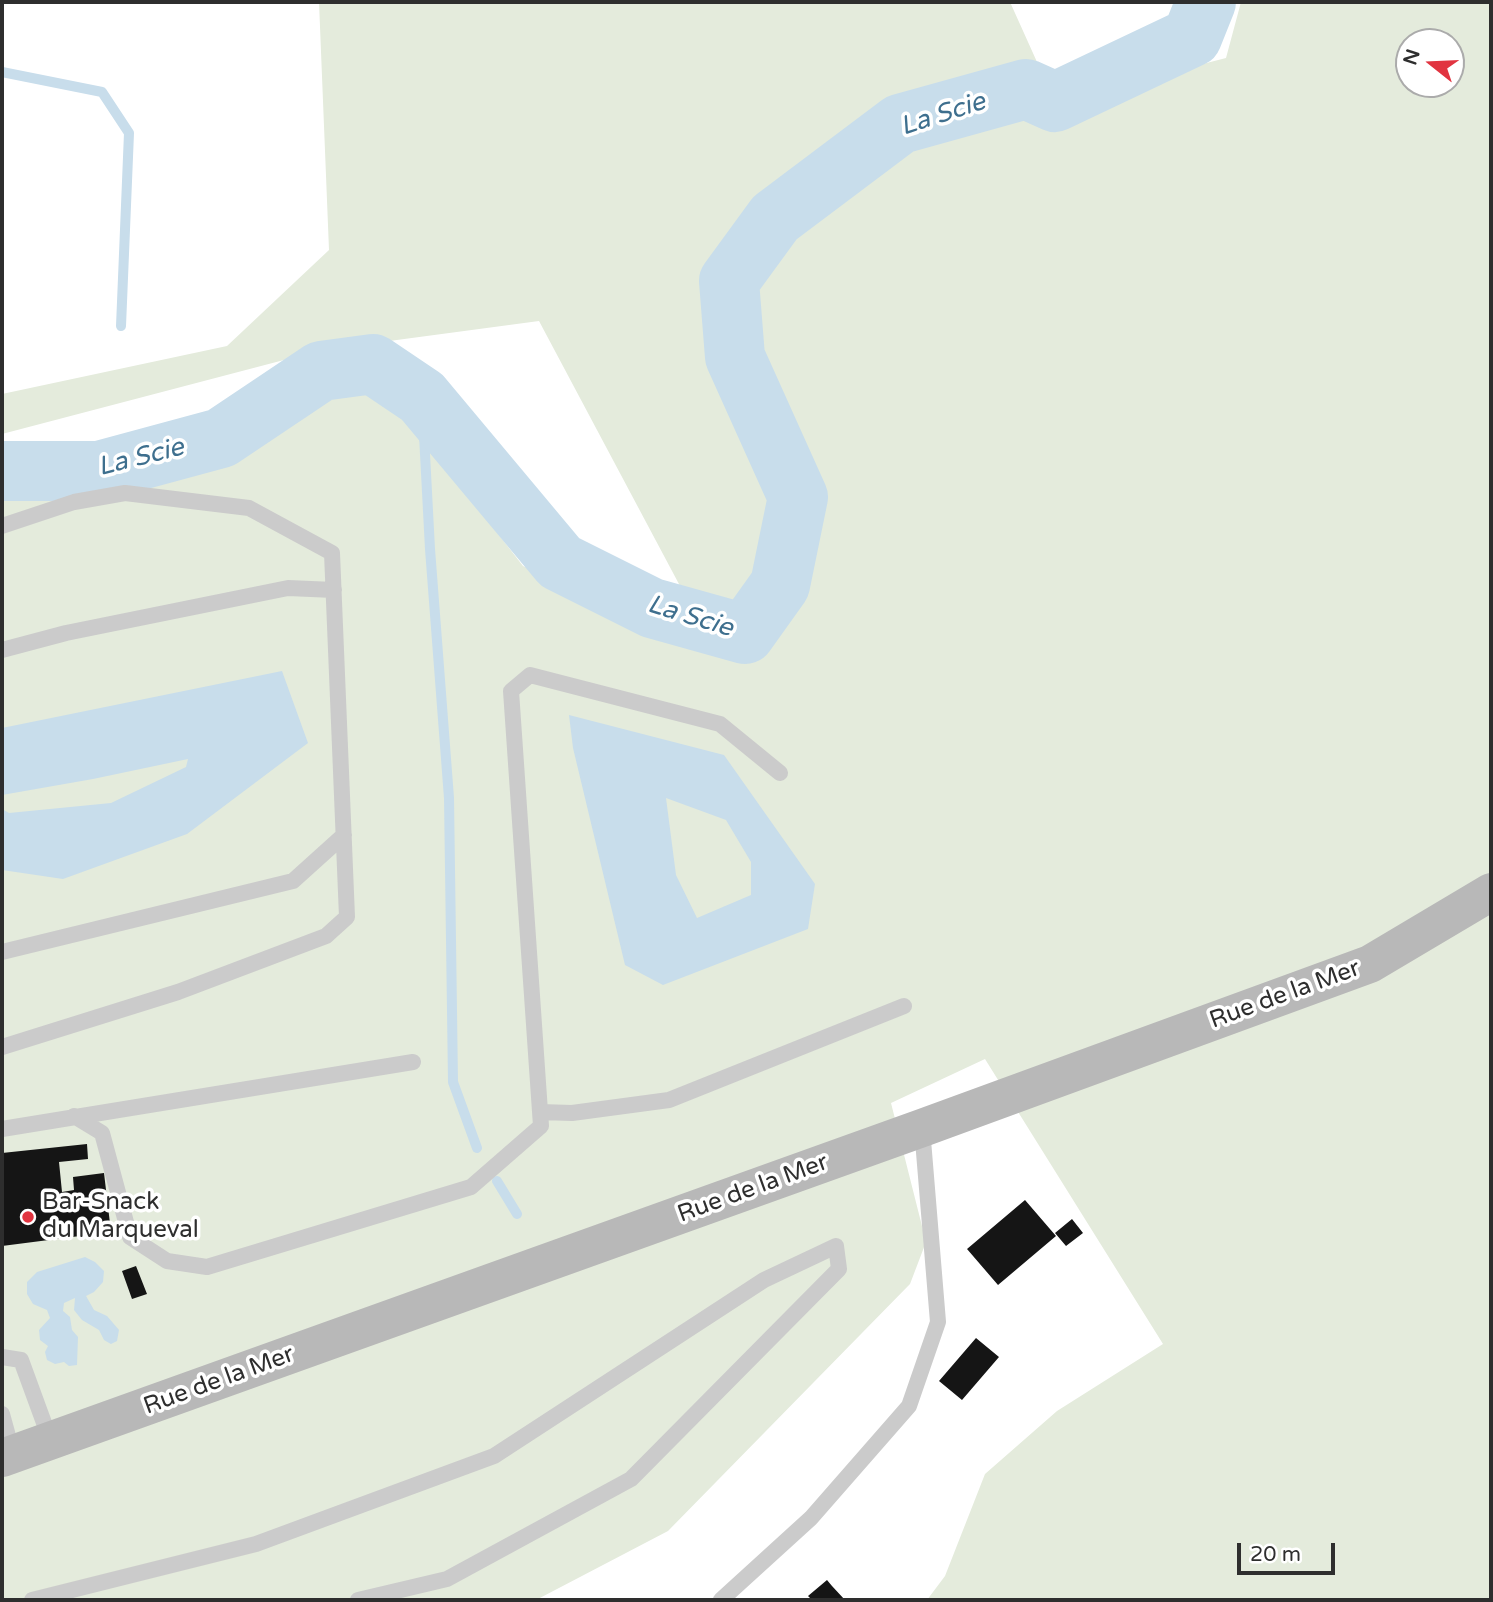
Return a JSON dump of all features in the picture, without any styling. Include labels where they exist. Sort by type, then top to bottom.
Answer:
[{"type":"street","name":"Rue de la Mer","points":[[7,1456],[922,1128],[1370,964],[1491,892]]},
{"type":"lane","points":[[2,526],[74,502],[125,493],[248,508],[332,553],[347,917],[326,936],[178,992],[2,1047]]},
{"type":"lane","points":[[2,650],[66,633],[288,588],[334,590]]},
{"type":"lane","points":[[74,1116],[102,1133],[130,1237],[167,1261],[207,1267],[471,1187],[541,1126],[511,691],[530,675],[720,724],[780,774]]},
{"type":"lane","points":[[2,952],[293,881],[344,835]]},
{"type":"lane","points":[[540,1112],[572,1113],[669,1100],[904,1006]]},
{"type":"lane","points":[[2,1129],[413,1062]]},
{"type":"lane","points":[[720,1600],[811,1518],[909,1406],[939,1322],[922,1128]]},
{"type":"lane","points":[[32,1600],[256,1544],[494,1456],[764,1280],[836,1246],[839,1269],[631,1479],[447,1579],[358,1600]]},
{"type":"lane","points":[[2,1357],[21,1360],[51,1442]]},
{"type":"lane","points":[[2,1414],[7,1456]]},
{"type":"green space","points":[[319,2],[1010,2],[1055,102],[1226,58],[1241,2],[1491,2],[1491,1600],[927,1600],[945,1576],[985,1474],[1057,1411],[1163,1344],[985,1059],[891,1103],[926,1242],[910,1284],[668,1531],[536,1600],[2,1600],[2,484],[178,472],[329,377],[380,382],[523,566],[713,648],[539,321],[322,350],[2,434],[2,394],[227,346],[329,250]]},
{"type":"water","points":[[282,671],[308,743],[187,834],[63,879],[2,870],[2,809],[9,813],[111,803],[186,767],[188,759],[2,795],[2,728]]},
{"type":"water","points":[[569,715],[724,755],[815,884],[808,929],[663,985],[625,965],[573,748]],"holes":[[[666,798],[726,820],[751,862],[751,895],[697,918],[676,875]]]},
{"type":"water","points":[[85,1257],[104,1271],[103,1282],[86,1296],[94,1310],[107,1316],[119,1330],[117,1341],[111,1344],[104,1340],[99,1330],[82,1320],[74,1310],[75,1298],[64,1303],[63,1311],[70,1317],[72,1330],[78,1337],[77,1365],[69,1366],[64,1362],[55,1364],[47,1360],[45,1352],[48,1346],[40,1340],[39,1330],[50,1318],[47,1310],[33,1304],[27,1294],[27,1282],[37,1272]]},
{"type":"building","points":[[87,1144],[88,1159],[59,1162],[62,1192],[74,1190],[73,1177],[104,1173],[111,1232],[2,1246],[2,1153]]},
{"type":"building","points":[[1025,1200],[1056,1236],[998,1285],[967,1249]]},
{"type":"building","points":[[1072,1219],[1083,1233],[1066,1246],[1055,1233]]},
{"type":"building","points":[[136,1266],[147,1294],[132,1299],[122,1271]]},
{"type":"building","points":[[976,1338],[999,1357],[962,1400],[939,1381]]},
{"type":"building","points":[[827,1580],[845,1600],[812,1600],[808,1596]]},
{"type":"waterway","name":"La Scie","points":[[2,471],[99,471],[221,438],[321,371],[373,364],[422,397],[560,562],[652,608],[745,634],[780,585],[798,497],[735,357],[729,281],[775,218],[900,124],[1026,89],[1055,102],[1192,37],[1206,2]]},
{"type":"waterway","points":[[2,72],[102,92],[129,133],[121,326]]},
{"type":"waterway","points":[[422,397],[430,549],[449,798],[453,1082],[477,1148]]},
{"type":"waterway","points":[[497,1181],[517,1214]]},
{"type":"place","name":"Bar-Snack du Marqueval","points":[[28,1217]]}]
